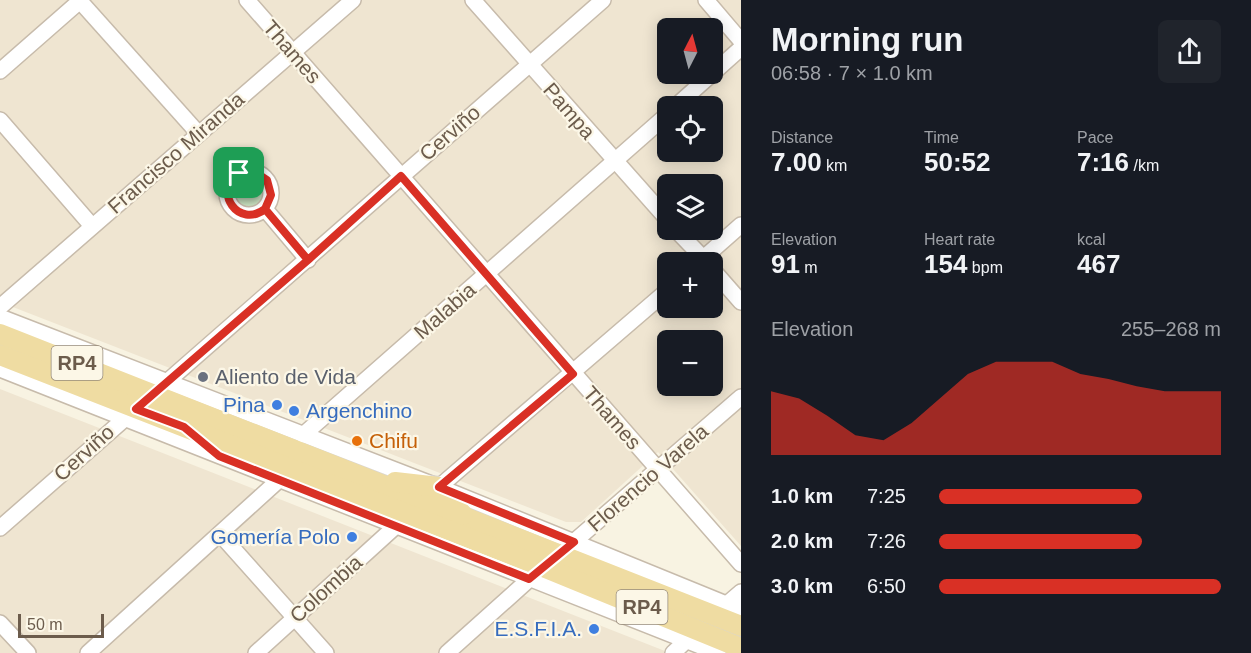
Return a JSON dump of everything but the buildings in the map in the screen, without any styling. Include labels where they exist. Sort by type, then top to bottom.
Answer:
[{"type":"main road","name":"RP4","points":[[0,334],[160,388],[368,479],[465,517],[544,567],[741,626]]},
{"type":"main road","name":"RP4","points":[[0,356],[130,413],[184,427],[280,472],[544,567],[741,649]]},
{"type":"main road","points":[[0,368],[130,413]]},
{"type":"main road","points":[[184,427],[219,456],[280,472]]},
{"type":"main road","points":[[368,479],[439,487],[465,517]]},
{"type":"main road","points":[[625,600],[680,647],[741,649]]},
{"type":"street","points":[[0,70],[80,0],[198,133]]},
{"type":"street","name":"Thames","points":[[247,0],[741,564]]},
{"type":"street","name":"Francisco Miranda","points":[[0,307],[353,0]]},
{"type":"street","name":"Pampa","points":[[473,0],[528,65],[657,208]]},
{"type":"street","name":"Cerviño","points":[[0,528],[603,0]]},
{"type":"street","points":[[706,0],[741,41]]},
{"type":"street","points":[[687,96],[741,48]]},
{"type":"street","points":[[0,120],[92,226]]},
{"type":"street","name":"Malabia","points":[[303,435],[657,124]]},
{"type":"street","points":[[265,209],[308,260]]},
{"type":"street","points":[[715,252],[741,225]]},
{"type":"street","points":[[685,240],[695,252]]},
{"type":"street","points":[[723,282],[741,302]]},
{"type":"street","points":[[439,487],[657,300]]},
{"type":"street","points":[[0,317],[160,388],[303,435],[439,487],[734,607],[741,592]]},
{"type":"street","name":"Florencio Varela","points":[[447,653],[741,397]]},
{"type":"street","points":[[130,413],[219,456]]},
{"type":"street","points":[[88,653],[221,535],[280,472],[397,525],[544,567],[680,647],[718,653]]},
{"type":"street","name":"Colombia","points":[[256,653],[397,525]]},
{"type":"street","points":[[221,535],[326,653]]},
{"type":"street","points":[[0,623],[28,653]]},
{"type":"shaded area","points":[[0,0],[741,0],[741,546],[658,452],[581,522],[566,522],[0,302]]},
{"type":"shaded area","points":[[0,389],[670,653],[0,653]]},
{"type":"green space","points":[[249,178],[255,179],[263,187],[263,199],[255,207],[249,208],[243,207],[235,199],[234,193],[235,187],[243,179]]},
{"type":"place","name":"Aliento de Vida","points":[[203,377]]},
{"type":"place","name":"Pina","points":[[277,405]]},
{"type":"place","name":"Argenchino","points":[[294,411]]},
{"type":"place","name":"Chifu","points":[[357,441]]},
{"type":"place","name":"Gomería Polo","points":[[352,537]]},
{"type":"place","name":"E.S.F.I.A.","points":[[594,629]]},
{"type":"route","points":[[239,173],[229,183],[227,197],[229,204],[239,213],[246,215],[260,213],[265,209],[308,260],[401,176],[573,374],[439,487],[574,542],[529,579],[219,456],[184,427],[136,409],[308,260],[265,209],[270,202],[271,195],[271,187],[267,180],[255,172],[239,173]]}]
